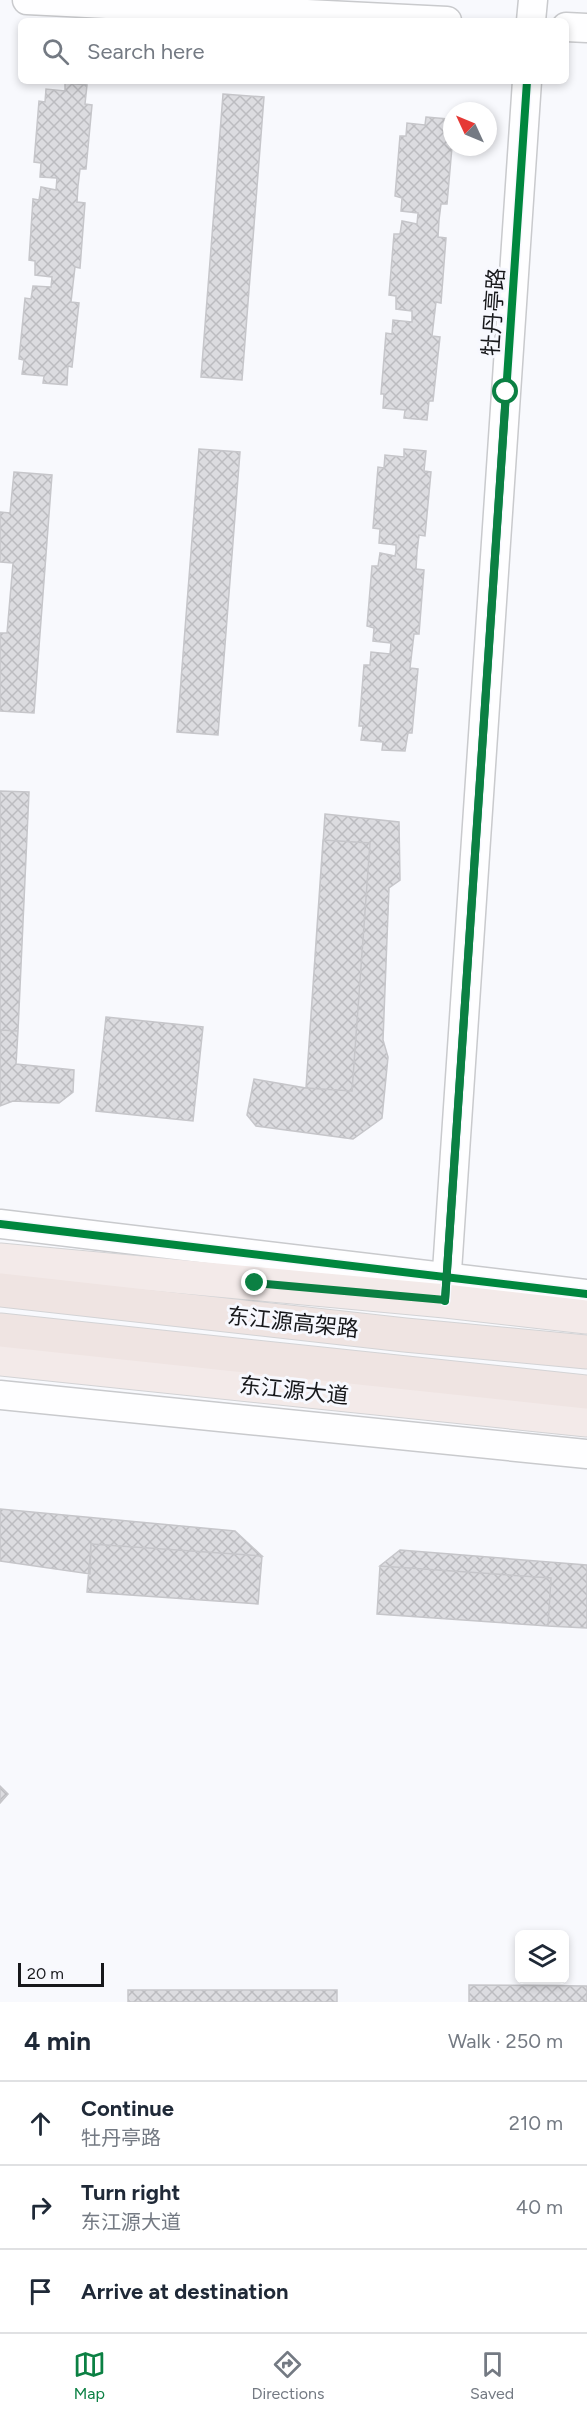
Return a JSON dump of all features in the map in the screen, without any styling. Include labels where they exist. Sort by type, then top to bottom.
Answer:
[{"type":"highway","name":"东江源高架路","points":[[0,1290],[405,1335],[587,1352]]},
{"type":"highway","name":"东江源高架路","points":[[0,1329],[587,1392]]},
{"type":"main road","points":[[0,1260],[446,1288],[587,1317]]},
{"type":"main road","name":"东江源大道","points":[[0,1359],[587,1420]]},
{"type":"street","points":[[27,0],[387,18]]},
{"type":"street","points":[[531,18],[533,0]]},
{"type":"street","points":[[569,27],[587,28]]},
{"type":"street","name":"牡丹亭路","points":[[446,1288],[527,84]]},
{"type":"street","points":[[0,1224],[446,1288],[587,1294]]},
{"type":"street","points":[[0,1395],[587,1454]]},
{"type":"building","points":[[65,84],[87,85],[85,104],[92,105],[86,169],[80,169],[78,186],[77,202],[85,203],[80,268],[75,267],[71,302],[79,303],[72,367],[68,366],[67,385],[43,383],[44,376],[22,374],[24,360],[19,359],[25,298],[31,299],[33,286],[51,287],[52,277],[35,275],[35,261],[29,260],[33,199],[39,200],[41,187],[56,190],[57,178],[40,177],[41,163],[34,162],[39,101],[45,102],[46,89],[65,91]]},
{"type":"building","points":[[223,94],[264,97],[242,380],[201,377]]},
{"type":"building","points":[[426,117],[443,119],[443,156],[451,156],[447,204],[441,204],[439,220],[438,237],[446,238],[441,303],[436,302],[432,336],[440,337],[433,401],[429,401],[427,420],[404,418],[405,410],[383,408],[384,394],[381,394],[386,333],[392,334],[393,320],[412,322],[412,311],[396,309],[396,296],[389,295],[394,234],[400,234],[402,221],[417,224],[418,213],[401,211],[402,198],[395,196],[400,136],[406,136],[407,123],[425,125]]},
{"type":"building","points":[[199,449],[240,452],[218,735],[177,732]]},
{"type":"building","points":[[404,449],[426,451],[424,471],[431,472],[425,536],[419,535],[417,552],[416,569],[424,570],[419,634],[414,634],[410,668],[418,669],[412,733],[408,733],[405,751],[382,750],[383,742],[361,740],[363,726],[359,726],[364,665],[370,665],[371,652],[390,654],[391,643],[373,641],[374,628],[367,626],[372,566],[378,566],[380,553],[395,556],[396,550],[396,545],[379,543],[380,529],[373,528],[378,467],[384,468],[385,455],[404,457]]},
{"type":"building","points":[[14,472],[52,475],[34,713],[0,711],[0,633],[7,633],[13,563],[0,562],[0,512],[10,513]]},
{"type":"building","points":[[0,791],[29,792],[18,1031],[0,1030]]},
{"type":"building","points":[[325,814],[399,822],[400,880],[389,888],[383,1040],[388,1057],[382,1118],[353,1139],[256,1126],[247,1115],[254,1079],[306,1088]]},
{"type":"building","points":[[323,840],[370,843],[352,1091],[306,1088]]},
{"type":"building","points":[[106,1017],[203,1027],[193,1121],[96,1111]]},
{"type":"building","points":[[0,1030],[18,1031],[16,1064],[74,1070],[73,1092],[59,1103],[13,1101],[0,1106]]},
{"type":"building","points":[[0,1509],[235,1531],[262,1556],[91,1544],[90,1574],[0,1561]]},
{"type":"building","points":[[91,1544],[262,1556],[258,1604],[87,1592]]},
{"type":"building","points":[[400,1550],[587,1565],[587,1628],[548,1626],[551,1578],[380,1566]]},
{"type":"building","points":[[380,1566],[551,1578],[548,1626],[377,1614]]},
{"type":"building","points":[[0,1786],[8,1794],[0,1803]]},
{"type":"building","points":[[469,1985],[587,1986],[587,2002],[469,2002]]},
{"type":"building","points":[[128,1990],[337,1990],[337,2002],[128,2002]]},
{"type":"cycle path","points":[[445,1301],[527,84]]},
{"type":"cycle path","points":[[0,1224],[587,1294]]},
{"type":"route","points":[[255,1283],[445,1300],[506,392]]}]
